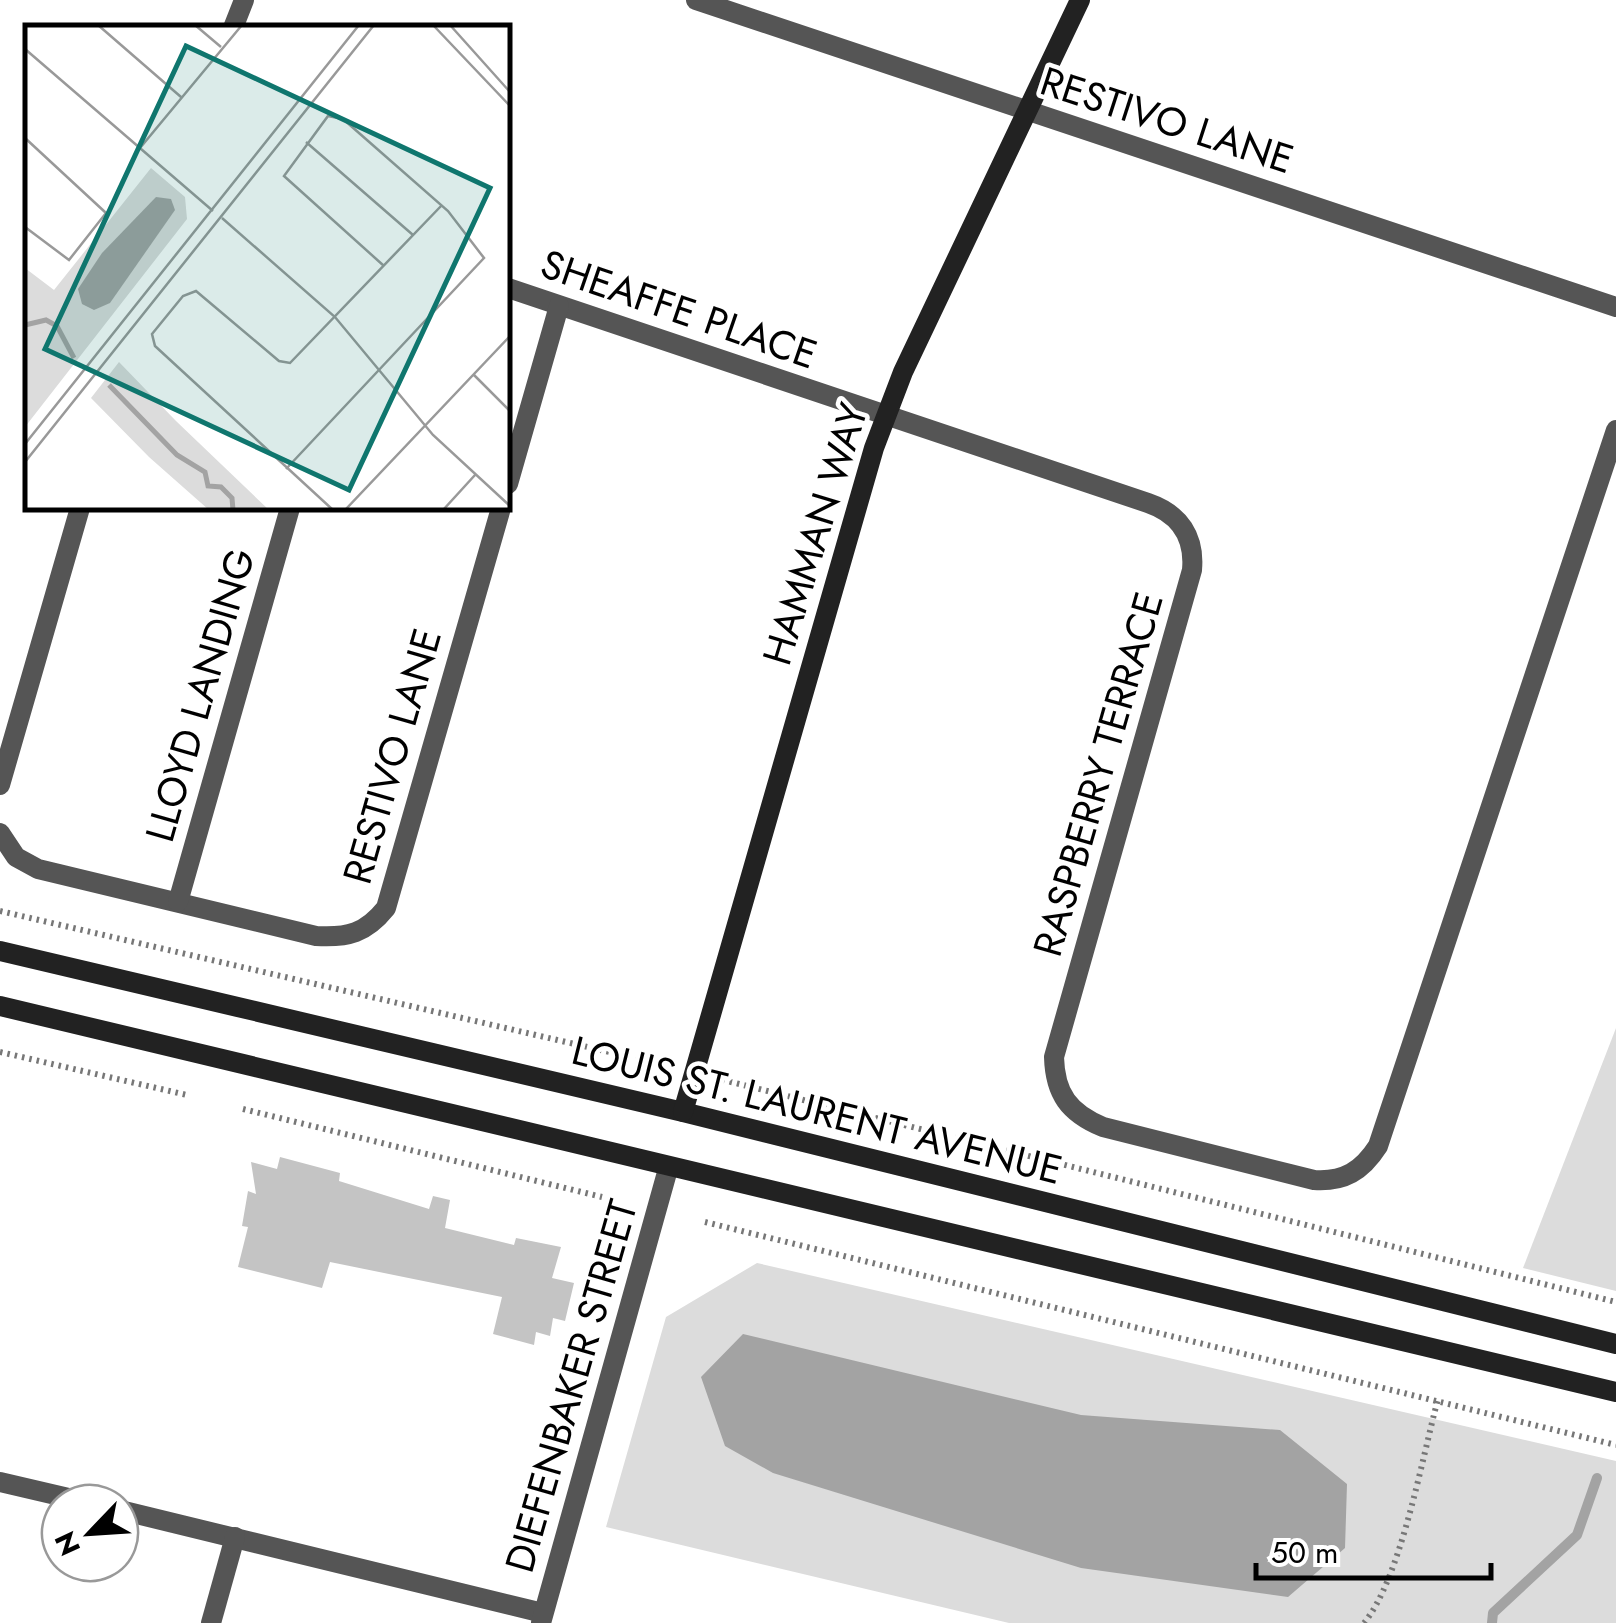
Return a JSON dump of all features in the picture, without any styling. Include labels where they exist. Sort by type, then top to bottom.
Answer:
[{"type":"main road","name":"HAMMAN WAY","points":[[683,1112],[886,416],[1080,0]]},
{"type":"main road","name":"LOUIS ST. LAURENT AVENUE","points":[[0,951],[683,1112],[1616,1344]]},
{"type":"main road","points":[[0,1006],[668,1169],[1616,1392]]},
{"type":"street","points":[[234,25],[244,0]]},
{"type":"street","name":"RESTIVO LANE","points":[[696,0],[1616,307]]},
{"type":"street","name":"SHEAFFE PLACE","points":[[510,289],[886,416]]},
{"type":"street","points":[[510,477],[559,306]]},
{"type":"street","name":"RASPBERRY TERRACE","points":[[886,416],[1164,509],[1188,533],[1194,549],[1192,570],[1054,1058],[1054,1080],[1064,1100],[1080,1118],[1332,1181],[1366,1164],[1378,1146],[1616,430]]},
{"type":"street","points":[[0,785],[79,510]]},
{"type":"street","name":"LLOYD LANDING","points":[[178,902],[289,510]]},
{"type":"street","name":"RESTIVO LANE","points":[[0,833],[16,858],[38,869],[316,936],[356,935],[372,926],[386,908],[500,510]]},
{"type":"street","name":"DIEFENBAKER STREET","points":[[542,1618],[668,1169]]},
{"type":"street","points":[[0,1482],[40,1491]]},
{"type":"street","points":[[140,1515],[542,1618]]},
{"type":"street","points":[[211,1623],[235,1538]]},
{"type":"path","points":[[0,911],[650,1061]]},
{"type":"path","points":[[0,1052],[187,1095]]},
{"type":"path","points":[[748,1087],[1616,1302]]},
{"type":"path","points":[[244,1109],[602,1197]]},
{"type":"path","points":[[706,1222],[1616,1445]]},
{"type":"path","points":[[1364,1623],[1374,1610],[1395,1555],[1438,1399]]},
{"type":"shaded area","points":[[1616,1028],[1616,1291],[1523,1268]]},
{"type":"shaded area","points":[[757,1263],[1616,1461],[1616,1623],[1009,1623],[606,1527],[666,1317]]},
{"type":"shaded area","points":[[743,1334],[1081,1415],[1280,1430],[1347,1484],[1345,1548],[1288,1597],[1081,1568],[773,1473],[725,1446],[701,1377]]},
{"type":"building","points":[[280,1157],[340,1173],[339,1181],[429,1209],[433,1196],[450,1200],[445,1228],[514,1245],[516,1238],[561,1247],[552,1278],[574,1283],[565,1321],[553,1318],[550,1336],[536,1332],[534,1345],[493,1334],[502,1297],[330,1262],[322,1288],[238,1267],[248,1227],[242,1226],[248,1191],[256,1194],[251,1162],[277,1169]]},
{"type":"waterway","points":[[1492,1623],[1493,1613],[1577,1535],[1597,1478]]}]
